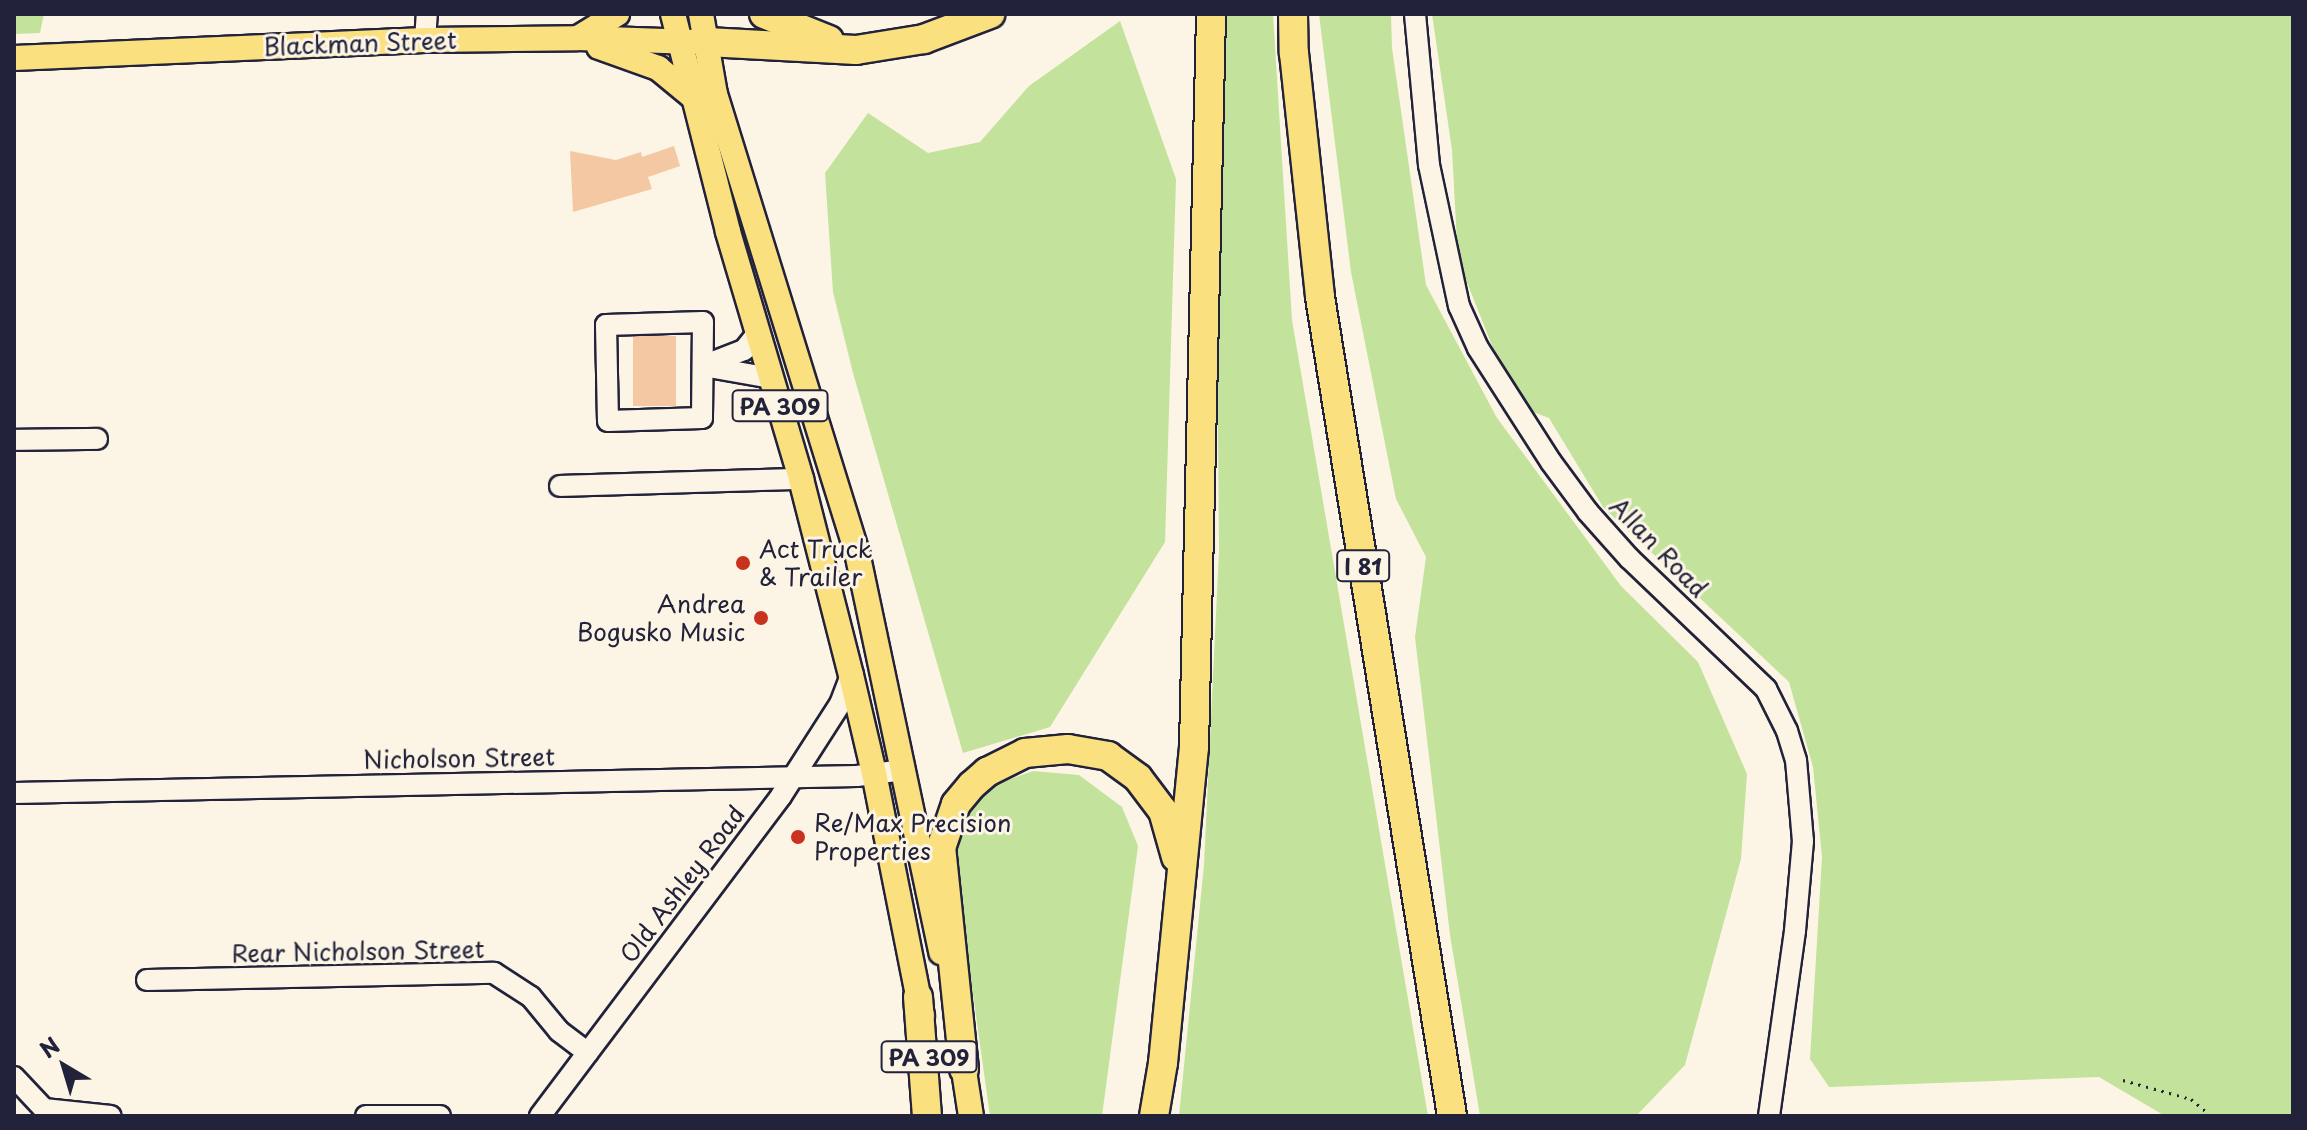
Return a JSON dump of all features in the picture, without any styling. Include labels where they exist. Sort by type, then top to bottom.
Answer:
[{"type":"highway","points":[[764,14],[856,50]]},
{"type":"highway","points":[[707,42],[856,50],[924,39],[990,14]]},
{"type":"highway","points":[[1154,1116],[1177,925],[1195,715],[1211,14]]},
{"type":"highway","name":"I 81","points":[[1293,14],[1294,53],[1320,297],[1452,1116]]},
{"type":"highway","points":[[964,1069],[941,848],[956,804],[987,772],[1025,753],[1047,749],[1086,750],[1125,765],[1150,792],[1170,829],[1176,854],[1177,925]]},
{"type":"highway","points":[[918,997],[927,1116]]},
{"type":"main road","points":[[578,38],[617,14]]},
{"type":"main road","points":[[673,14],[678,41]]},
{"type":"main road","points":[[701,14],[715,94],[858,557],[964,1069]]},
{"type":"main road","name":"Blackman Street","points":[[14,58],[425,40],[578,38],[707,42]]},
{"type":"main road","points":[[578,38],[658,68],[693,97]]},
{"type":"main road","name":"PA 309","points":[[678,41],[801,479],[851,675],[874,773],[939,1116]]},
{"type":"main road","name":"PA 309","points":[[964,1069],[971,1116]]},
{"type":"street","points":[[425,40],[427,14]]},
{"type":"street","name":"Allan Road","points":[[1415,14],[1429,165],[1459,306],[1478,348],[1551,462],[1588,512],[1629,558],[1766,689],[1787,731],[1796,760],[1803,841],[1795,931],[1769,1116]]},
{"type":"street","points":[[703,322],[703,366],[702,418],[608,421],[606,325],[703,322]]},
{"type":"street","points":[[703,366],[744,350],[758,333]]},
{"type":"street","points":[[703,366],[771,378]]},
{"type":"street","points":[[14,440],[97,439]]},
{"type":"street","points":[[560,486],[801,479]]},
{"type":"street","name":"Old Ashley Road","points":[[540,1116],[793,777],[840,704],[851,675]]},
{"type":"street","name":"Nicholson Street","points":[[14,793],[793,777],[904,770]]},
{"type":"street","name":"Rear Nicholson Street","points":[[147,980],[494,973],[531,997],[559,1031],[588,1053]]},
{"type":"street","points":[[14,1077],[44,1109],[111,1116]]},
{"type":"street","points":[[366,1116],[440,1116]]},
{"type":"path","points":[[2123,1080],[2191,1099],[2211,1116]]},
{"type":"green space","points":[[14,14],[44,14],[40,33],[14,34]]},
{"type":"green space","points":[[1221,14],[1273,14],[1292,320],[1428,1116],[1179,1116],[1204,865],[1219,551],[1216,188]]},
{"type":"green space","points":[[1319,14],[1391,14],[1392,48],[1426,285],[1497,418],[1621,586],[1698,662],[1747,774],[1741,859],[1685,1065],[1636,1116],[1480,1116],[1450,935],[1415,637],[1426,557],[1396,499],[1351,272]]},
{"type":"green space","points":[[1432,14],[2293,14],[2293,1116],[2165,1116],[2099,1077],[1829,1087],[1810,1059],[1822,857],[1813,767],[1789,682],[1603,507],[1549,418],[1533,412],[1505,378],[1458,260],[1452,150]]},
{"type":"green space","points":[[1120,21],[1176,179],[1165,542],[1050,727],[963,753],[853,373],[833,292],[825,173],[868,113],[928,153],[980,142],[1029,86]]},
{"type":"green space","points":[[1033,771],[1079,775],[1122,807],[1138,846],[1102,1116],[990,1116],[955,865],[962,819],[988,787]]},
{"type":"building","points":[[674,146],[680,166],[648,177],[652,189],[573,212],[570,151],[616,160],[641,152],[642,157]]},
{"type":"building","points":[[633,336],[676,336],[676,406],[633,406]]},
{"type":"place","name":"Act Truck & Trailer","points":[[743,563]]},
{"type":"place","name":"Andrea Bogusko Music","points":[[761,618]]},
{"type":"place","name":"Re/Max Precision Properties","points":[[798,837]]}]
